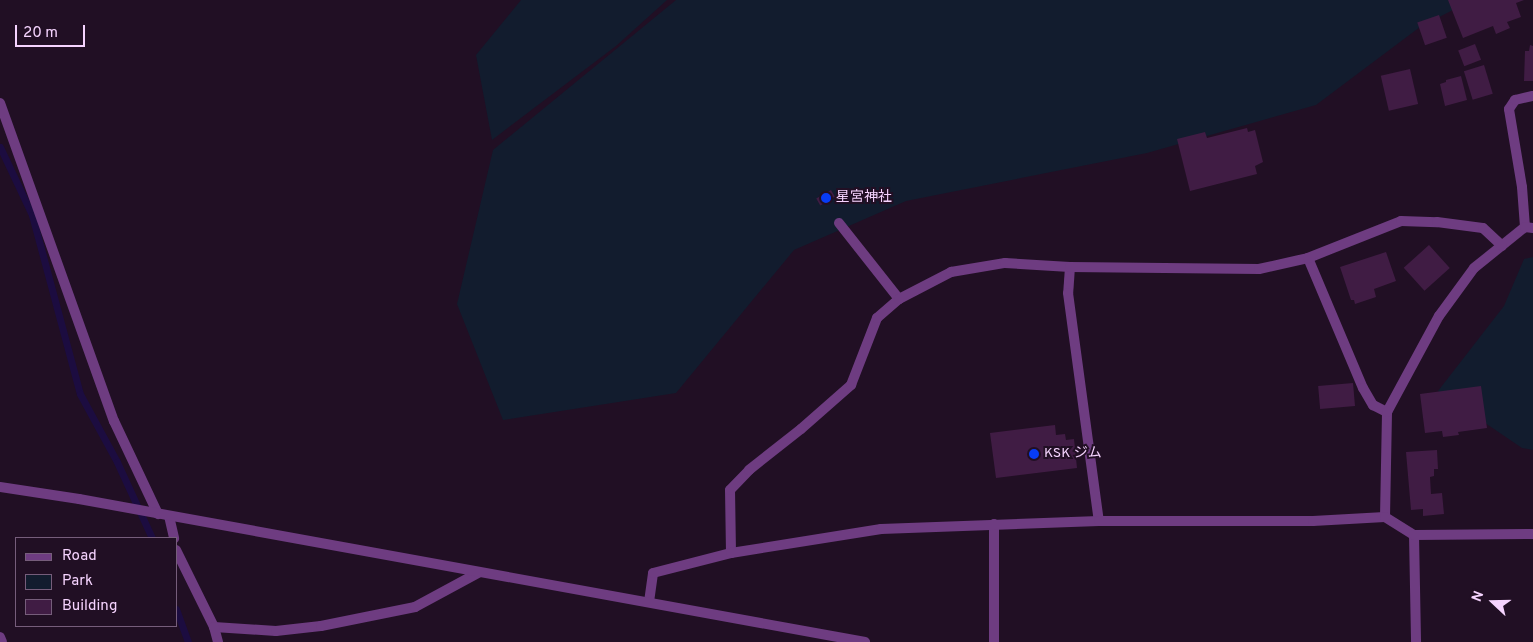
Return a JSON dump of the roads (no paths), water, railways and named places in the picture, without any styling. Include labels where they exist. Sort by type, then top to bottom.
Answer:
[{"type":"street","points":[[1385,517],[1386,412],[1439,316],[1474,268],[1529,227],[1509,109],[1515,100],[1533,96]]},
{"type":"street","points":[[0,103],[114,422],[164,515],[174,537]]},
{"type":"street","points":[[731,552],[730,490],[749,470],[801,429],[851,385],[877,318],[899,299],[951,272],[1005,263],[1070,267],[1259,270],[1308,258],[1401,221],[1437,222],[1482,228],[1502,246]]},
{"type":"street","points":[[839,223],[899,299]]},
{"type":"street","points":[[1308,258],[1363,388],[1373,405],[1386,412]]},
{"type":"street","points":[[1070,267],[1068,293],[1099,520]]},
{"type":"street","points":[[0,487],[100,503],[478,574],[649,602],[865,642]]},
{"type":"street","points":[[649,602],[653,573],[731,552],[881,529],[1099,520],[1313,520],[1385,517],[1414,535],[1533,534]]},
{"type":"street","points":[[994,524],[994,642]]},
{"type":"street","points":[[1414,535],[1416,642]]},
{"type":"street","points":[[178,554],[214,627],[218,642]]},
{"type":"street","points":[[214,627],[276,631],[340,622],[415,607],[478,574]]},
{"type":"street","points":[[0,637],[2,642]]},
{"type":"waterway","points":[[0,147],[32,215],[80,394],[117,462],[152,537]]},
{"type":"waterway","points":[[178,614],[188,642]]},
{"type":"place","name":"星宮神社","points":[[826,198]]},
{"type":"place","name":"KSK ジム","points":[[1034,454]]}]
